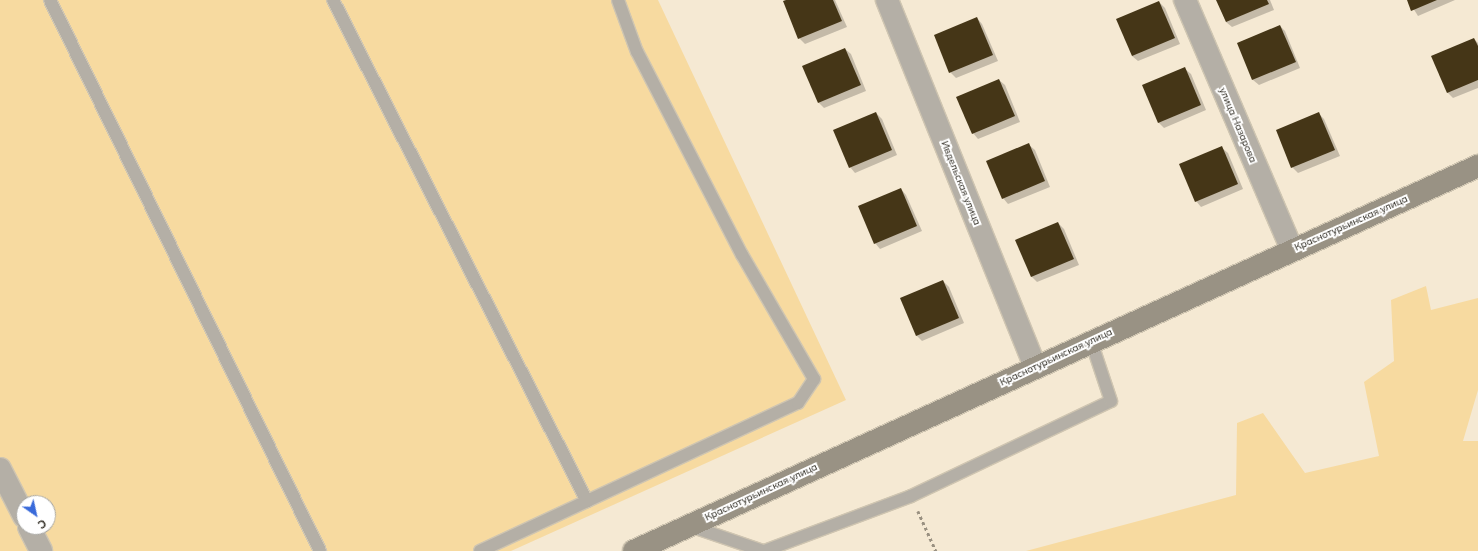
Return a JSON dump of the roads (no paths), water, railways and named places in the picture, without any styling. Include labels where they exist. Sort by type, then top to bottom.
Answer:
[{"type":"main road","name":"Краснотурьинская улица","points":[[634,551],[1091,341],[1478,166]]},
{"type":"street","name":"Ивдельская улица","points":[[888,0],[1036,367]]},
{"type":"street","name":"улица Назарова","points":[[1185,0],[1292,250]]},
{"type":"street","points":[[0,469],[16,500]]},
{"type":"street","points":[[33,535],[41,551]]},
{"type":"lane","points":[[50,0],[320,551]]},
{"type":"lane","points":[[333,0],[587,501]]},
{"type":"lane","points":[[480,551],[798,403],[814,379],[796,345],[742,255],[640,59],[618,0]]},
{"type":"lane","points":[[689,525],[764,551],[911,496],[1111,400],[1091,341]]}]
